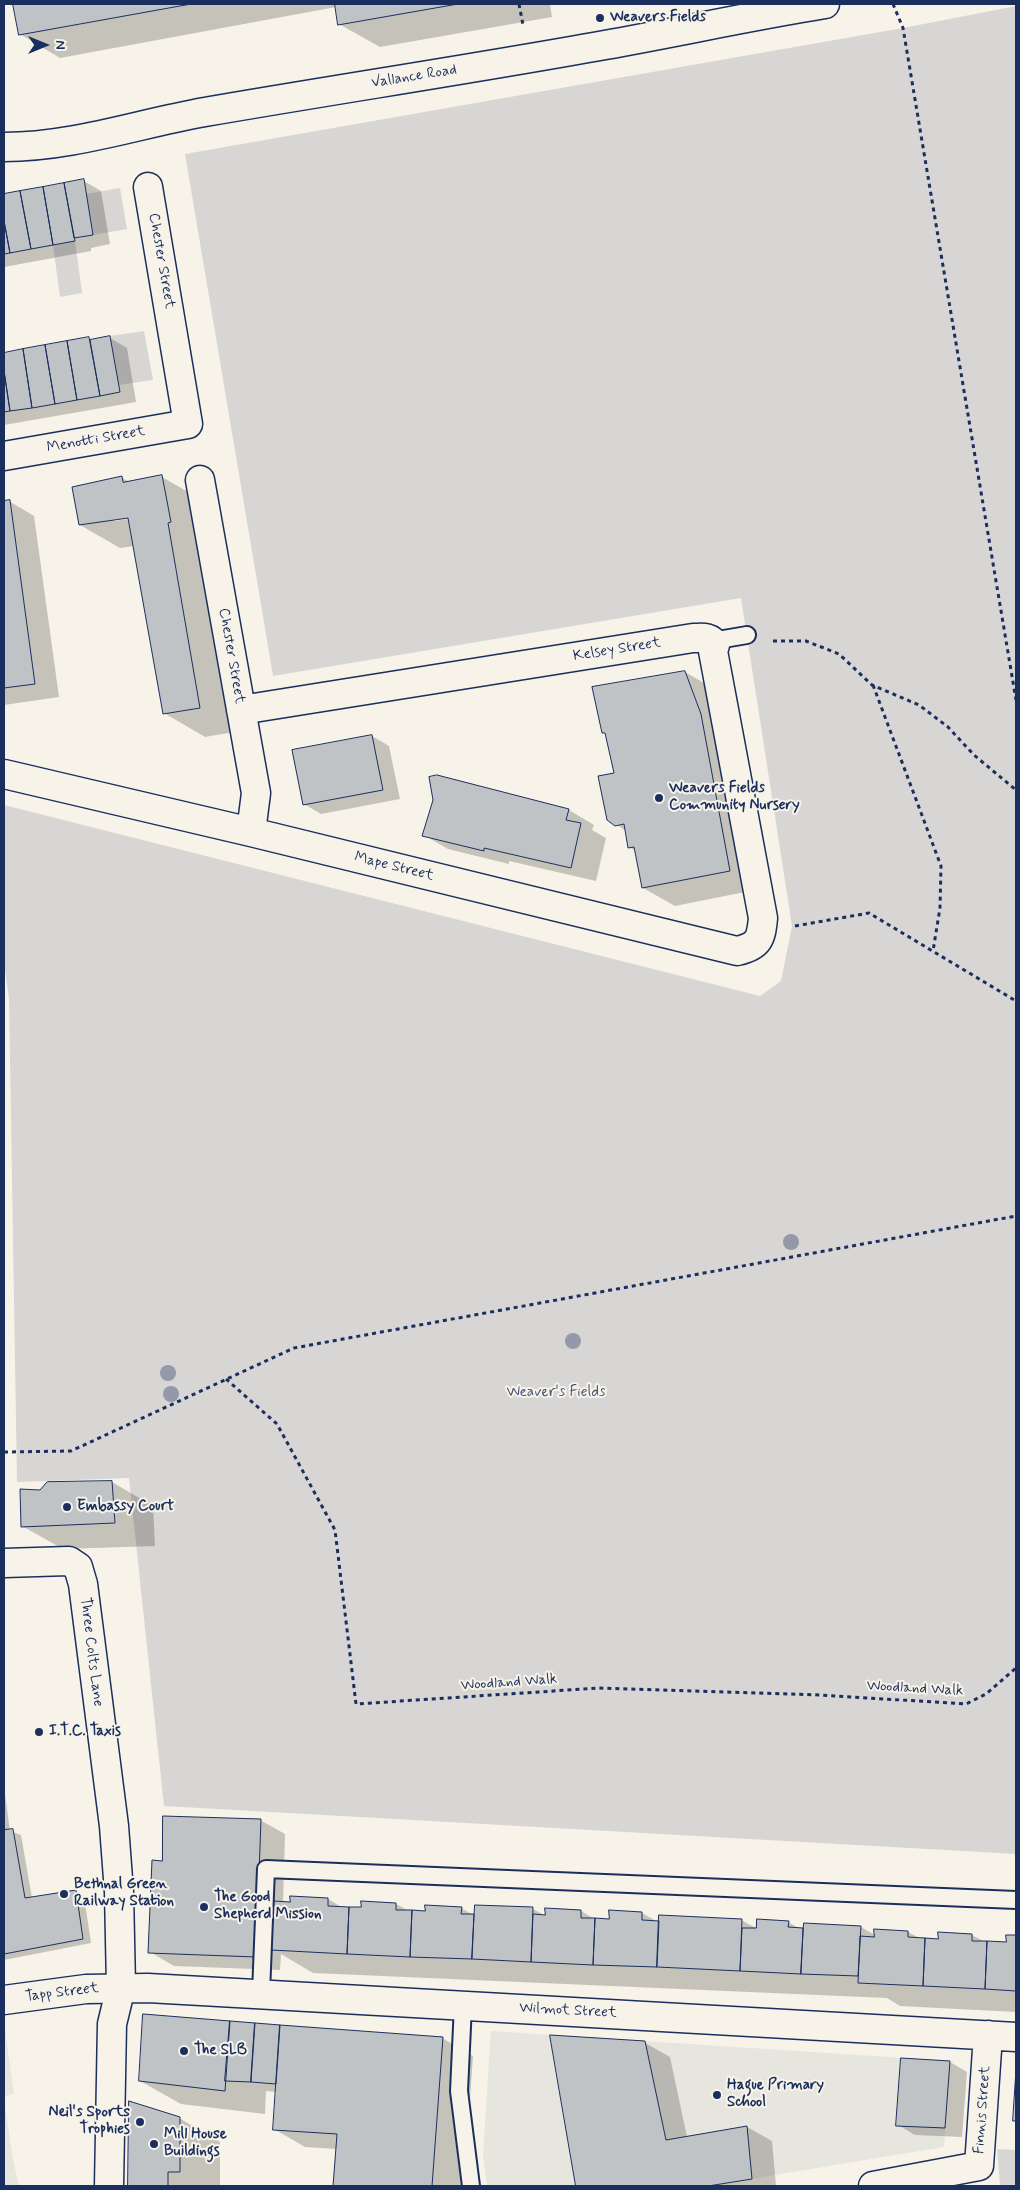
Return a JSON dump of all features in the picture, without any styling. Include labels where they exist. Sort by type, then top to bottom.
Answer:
[{"type":"street","name":"Vallance Road","points":[[4,148],[30,148],[82,140],[184,116],[605,46],[735,19],[825,4]]},
{"type":"street","name":"Chester Street","points":[[148,187],[188,424]]},
{"type":"street","name":"Menotti Street","points":[[4,456],[188,424]]},
{"type":"street","name":"Chester Street","points":[[200,480],[256,793],[251,832]]},
{"type":"street","name":"Kelsey Street","points":[[241,710],[693,638],[712,640]]},
{"type":"street","points":[[712,640],[762,927]]},
{"type":"street","name":"Mape Street","points":[[4,774],[251,832],[737,951],[751,948],[762,927]]},
{"type":"street","name":"Three Colts Lane","points":[[4,1563],[69,1561],[78,1567],[83,1584],[114,1826],[119,1892],[121,1987],[112,2024],[109,2186]]},
{"type":"street","name":"Wilmot Street","points":[[121,1987],[261,1993],[1016,2037]]},
{"type":"street","name":"Tapp Street","points":[[4,2000],[121,1987]]},
{"type":"street","name":"Finnis Street","points":[[873,2186],[980,2166],[988,2035]]},
{"type":"lane","points":[[712,640],[747,635]]},
{"type":"lane","points":[[261,1993],[266,1869],[1016,1900]]},
{"type":"lane","points":[[463,2005],[459,2091],[471,2186]]},
{"type":"path","points":[[893,4],[903,28],[1016,700]]},
{"type":"path","points":[[765,642],[806,641],[839,654],[872,685],[919,705],[948,728],[974,755],[1016,790]]},
{"type":"path","points":[[872,685],[941,866],[940,908],[932,951]]},
{"type":"path","points":[[762,927],[784,940],[787,926],[869,913],[1016,1001]]},
{"type":"path","points":[[4,1452],[70,1451],[294,1348],[1016,1216]]},
{"type":"path","name":"Woodland Walk","points":[[226,1379],[276,1424],[336,1530],[356,1704],[598,1688],[820,1695],[966,1704],[986,1694],[1016,1668]]},
{"type":"shaded area","points":[[4,2023],[14,2094],[4,2096]]},
{"type":"shaded area","name":"Hague Primary School","points":[[491,2031],[950,2061],[944,2147],[708,2186],[487,2186],[483,2155]]},
{"type":"shaded area","points":[[4,2099],[13,2160],[19,2186],[4,2186]]},
{"type":"green space","name":"Weaver's Fields","points":[[1016,6],[1016,1854],[164,1806],[129,1478],[17,1482],[9,998],[4,963],[4,805],[760,996],[781,981],[792,926],[741,598],[273,676],[185,154],[903,28]]},
{"type":"green space","points":[[120,188],[127,229],[93,235],[86,194]]},
{"type":"green space","points":[[75,241],[82,293],[60,297],[53,245]]},
{"type":"green space","points":[[144,331],[153,380],[119,385],[110,336]]},
{"type":"green space","points":[[997,2149],[1016,2150],[1016,2186],[1000,2186]]},
{"type":"building","points":[[13,4],[191,4],[19,35]]},
{"type":"building","points":[[335,4],[458,4],[338,25]]},
{"type":"building","points":[[84,179],[93,235],[74,238],[64,183]]},
{"type":"building","points":[[64,183],[75,241],[53,245],[43,187]]},
{"type":"building","points":[[43,187],[53,245],[31,249],[20,191]]},
{"type":"building","points":[[20,191],[31,249],[10,253],[4,221],[4,194]]},
{"type":"building","points":[[4,221],[10,253],[4,254]]},
{"type":"building","points":[[110,336],[120,392],[100,396],[90,340]]},
{"type":"building","points":[[89,337],[100,396],[77,400],[67,341]]},
{"type":"building","points":[[67,341],[77,400],[55,404],[45,345]]},
{"type":"building","points":[[45,345],[55,404],[32,408],[23,349]]},
{"type":"building","points":[[23,349],[32,408],[10,411],[4,371],[4,353]]},
{"type":"building","points":[[4,371],[10,411],[4,412]]},
{"type":"building","points":[[162,475],[171,522],[168,523],[200,708],[163,714],[128,518],[79,525],[72,487],[122,476],[123,482]]},
{"type":"building","points":[[10,500],[35,684],[4,688],[4,501]]},
{"type":"building","name":"Weavers Fields Community Nursery","points":[[685,671],[701,714],[730,871],[642,888],[634,847],[628,848],[624,824],[615,826],[607,820],[598,776],[614,773],[605,733],[602,733],[592,687]]},
{"type":"building","points":[[372,735],[383,790],[303,805],[292,750]]},
{"type":"building","points":[[437,775],[569,809],[566,820],[581,823],[571,868],[484,848],[484,851],[422,836],[433,800],[429,777]]},
{"type":"building","name":"Embassy Court","points":[[112,1481],[115,1523],[21,1527],[20,1489],[40,1490],[47,1482]]},
{"type":"building","name":"The Good Shepherd Mission","points":[[163,1816],[261,1819],[256,1957],[148,1953],[152,1860],[162,1861]]},
{"type":"building","name":"Bethnal Green Railway Station","points":[[13,1829],[25,1898],[76,1890],[83,1939],[4,1954],[4,1830]]},
{"type":"building","points":[[290,1896],[328,1898],[328,1906],[349,1907],[347,1954],[271,1950],[274,1901],[290,1902]]},
{"type":"building","points":[[361,1901],[396,1903],[396,1910],[412,1910],[410,1957],[347,1954],[349,1907],[361,1907]]},
{"type":"building","points":[[425,1905],[462,1907],[461,1914],[474,1914],[472,1959],[410,1957],[412,1910],[425,1911]]},
{"type":"building","points":[[475,1905],[533,1907],[531,1962],[472,1959]]},
{"type":"building","points":[[545,1908],[581,1910],[581,1918],[595,1918],[593,1965],[531,1962],[533,1914],[545,1915]]},
{"type":"building","points":[[609,1910],[642,1912],[642,1920],[659,1921],[657,1967],[593,1965],[595,1918],[609,1919]]},
{"type":"building","points":[[659,1915],[742,1919],[740,1971],[657,1967]]},
{"type":"building","points":[[757,1919],[789,1921],[788,1927],[803,1928],[801,1974],[740,1971],[742,1928],[756,1928]]},
{"type":"building","points":[[804,1923],[861,1926],[858,1976],[801,1974]]},
{"type":"building","points":[[874,1929],[908,1931],[908,1937],[925,1938],[923,1986],[858,1983],[860,1936],[874,1937]]},
{"type":"building","points":[[938,1932],[972,1934],[972,1941],[987,1941],[985,1989],[923,1986],[925,1938],[938,1939]]},
{"type":"building","points":[[1006,1935],[1016,1935],[1016,1991],[985,1989],[987,1941],[1006,1942]]},
{"type":"building","name":"The SLB","points":[[143,2014],[230,2021],[225,2091],[139,2081]]},
{"type":"building","points":[[230,2021],[255,2023],[251,2082],[225,2081]]},
{"type":"building","points":[[255,2023],[280,2025],[276,2084],[251,2082]]},
{"type":"building","points":[[280,2025],[443,2037],[432,2186],[333,2186],[337,2134],[273,2130]]},
{"type":"building","points":[[550,2035],[645,2041],[666,2140],[747,2126],[752,2179],[708,2186],[576,2186]]},
{"type":"building","points":[[901,2058],[950,2061],[945,2128],[896,2126]]},
{"type":"building","points":[[1016,2070],[1016,2121],[1013,2121]]},
{"type":"building","name":"Mill House Buildings","points":[[129,2101],[180,2117],[180,2172],[168,2172],[168,2186],[128,2186]]},
{"type":"place","name":"Weavers Fields","points":[[600,18]]},
{"type":"place","name":"Weavers Fields Community Nursery","points":[[659,798]]},
{"type":"place","name":"Embassy Court","points":[[67,1507]]},
{"type":"place","name":"I.T.C. Taxis","points":[[39,1732]]},
{"type":"place","name":"Bethnal Green Railway Station","points":[[64,1894]]},
{"type":"place","name":"The Good Shepherd Mission","points":[[204,1907]]},
{"type":"place","name":"The SLB","points":[[184,2051]]},
{"type":"place","name":"Hague Primary School","points":[[717,2095]]},
{"type":"place","name":"Neil's Sports Trophies","points":[[140,2122]]},
{"type":"place","name":"Mill House Buildings","points":[[154,2144]]}]
